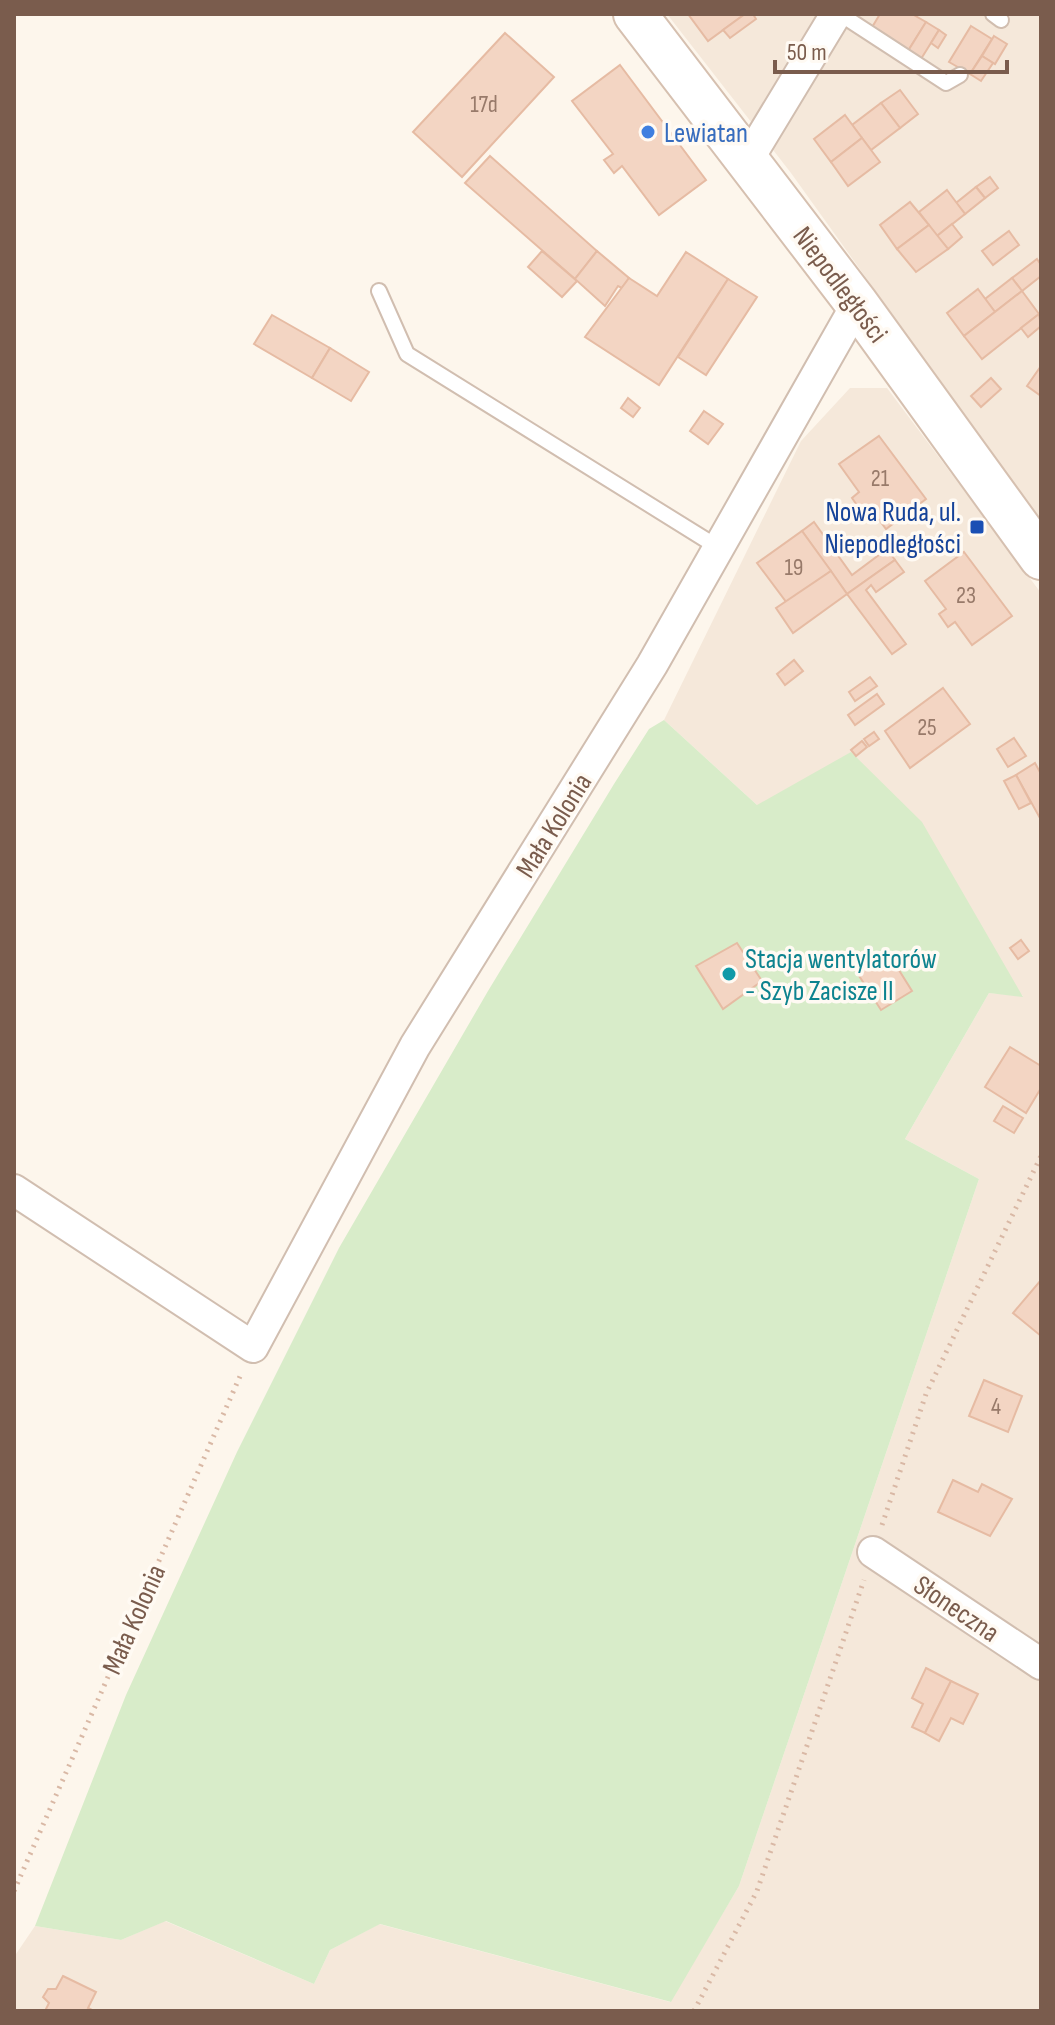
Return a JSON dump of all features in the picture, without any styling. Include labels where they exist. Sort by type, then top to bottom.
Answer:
[{"type":"street","name":"Niepodległości","points":[[635,14],[857,304],[1041,558]]},
{"type":"street","points":[[747,161],[838,14]]},
{"type":"street","name":"Mała Kolonia","points":[[253,1347],[415,1046],[652,665],[857,304]]},
{"type":"street","points":[[14,1190],[253,1347]]},
{"type":"street","name":"Słoneczna","points":[[873,1552],[1041,1664]]},
{"type":"lane","points":[[838,14],[946,83],[960,75]]},
{"type":"lane","points":[[379,291],[407,354],[719,548]]},
{"type":"path","name":"Mała Kolonia","points":[[14,1891],[253,1347]]},
{"type":"shaded area","points":[[667,14],[1041,14],[1041,522],[791,173]]},
{"type":"shaded area","points":[[850,388],[887,388],[1041,593],[1041,2011],[14,2011],[14,1957],[35,1926],[121,1940],[165,1921],[314,1984],[330,1950],[379,1924],[670,2002],[739,1886],[979,1179],[905,1139],[989,993],[1023,996],[757,805],[664,720],[801,441]]},
{"type":"green space","points":[[664,720],[757,805],[851,752],[922,822],[1023,997],[989,993],[905,1139],[979,1179],[739,1886],[671,2002],[380,1924],[330,1950],[314,1984],[166,1921],[121,1940],[35,1926],[126,1695],[237,1452],[339,1248],[488,991],[614,784],[649,729]]},
{"type":"building","points":[[688,14],[745,14],[708,41]]},
{"type":"building","points":[[745,14],[753,14],[756,19],[730,38],[723,30]]},
{"type":"building","points":[[880,14],[912,14],[926,22],[908,51],[871,29]]},
{"type":"building","points":[[926,22],[939,30],[921,59],[908,51]]},
{"type":"building","points":[[971,26],[992,39],[970,74],[949,62]]},
{"type":"building","points":[[939,30],[946,35],[938,48],[931,43]]},
{"type":"building","points":[[505,33],[554,77],[462,177],[413,132]]},
{"type":"building","points":[[994,36],[1007,44],[995,64],[982,56]]},
{"type":"building","points":[[982,56],[993,63],[981,81],[970,74]]},
{"type":"building","points":[[620,65],[706,180],[659,215],[622,166],[614,173],[604,160],[613,154],[572,101]]},
{"type":"building","points":[[900,90],[918,114],[900,128],[881,103]]},
{"type":"building","points":[[881,103],[900,128],[871,150],[852,125]]},
{"type":"building","points":[[845,115],[862,138],[831,162],[814,139]]},
{"type":"building","points":[[862,138],[880,162],[848,186],[831,162]]},
{"type":"building","points":[[490,156],[597,251],[575,279],[465,183]]},
{"type":"building","points":[[990,177],[998,188],[985,198],[976,187]]},
{"type":"building","points":[[976,187],[985,198],[965,214],[956,203]]},
{"type":"building","points":[[947,190],[965,214],[937,236],[919,212]]},
{"type":"building","points":[[910,202],[929,225],[897,249],[880,225]]},
{"type":"building","points":[[952,224],[962,237],[948,249],[937,236]]},
{"type":"building","points":[[929,225],[948,249],[916,272],[897,249]]},
{"type":"building","points":[[1009,231],[1019,245],[993,265],[982,251]]},
{"type":"building","points":[[542,251],[577,281],[562,297],[528,267]]},
{"type":"building","points":[[597,251],[629,278],[622,288],[618,286],[605,306],[575,279]]},
{"type":"building","points":[[686,252],[728,279],[659,385],[585,337],[629,278],[657,296]]},
{"type":"building","points":[[1037,259],[1041,265],[1041,276],[1022,291],[1012,278]]},
{"type":"building","points":[[1012,278],[1022,291],[995,312],[985,299]]},
{"type":"building","points":[[728,279],[757,297],[706,375],[678,357]]},
{"type":"building","points":[[978,289],[995,312],[964,336],[947,313]]},
{"type":"building","points":[[1022,291],[1039,314],[982,359],[964,336]]},
{"type":"building","points":[[1039,314],[1041,326],[1028,337],[1021,328]]},
{"type":"building","points":[[272,315],[330,348],[312,378],[254,344]]},
{"type":"building","points":[[330,348],[369,372],[351,401],[312,378]]},
{"type":"building","points":[[1041,366],[1041,396],[1027,386]]},
{"type":"building","points":[[991,378],[1001,389],[981,407],[971,396]]},
{"type":"building","points":[[628,398],[640,408],[633,417],[621,408]]},
{"type":"building","points":[[704,411],[723,424],[708,444],[690,431]]},
{"type":"building","points":[[879,436],[926,499],[886,529],[869,506],[861,511],[852,498],[859,492],[839,464]]},
{"type":"building","points":[[814,522],[852,575],[887,549],[895,560],[847,594],[802,531]]},
{"type":"building","points":[[802,531],[831,571],[787,603],[757,563]]},
{"type":"building","points":[[964,552],[1012,616],[972,645],[955,622],[948,627],[939,614],[946,609],[925,581]]},
{"type":"building","points":[[895,560],[904,572],[876,592],[871,585],[866,590],[906,644],[892,654],[847,594]]},
{"type":"building","points":[[831,571],[847,594],[793,633],[776,608]]},
{"type":"building","points":[[794,660],[803,671],[785,685],[777,674]]},
{"type":"building","points":[[870,677],[877,686],[855,701],[849,692]]},
{"type":"building","points":[[943,688],[970,724],[910,768],[885,731]]},
{"type":"building","points":[[877,694],[884,704],[855,725],[848,715]]},
{"type":"building","points":[[874,732],[879,739],[869,746],[864,739]]},
{"type":"building","points":[[1014,738],[1026,756],[1008,767],[997,749]]},
{"type":"building","points":[[862,741],[867,747],[856,756],[851,750]]},
{"type":"building","points":[[1035,763],[1041,774],[1041,820],[1016,775]]},
{"type":"building","points":[[1016,775],[1031,803],[1019,809],[1004,781]]},
{"type":"building","points":[[1021,940],[1029,951],[1018,959],[1010,948]]},
{"type":"building","name":"Stacja wentylatorów - Szyb Zacisze II","points":[[737,943],[762,981],[723,1009],[696,966]]},
{"type":"building","points":[[887,951],[912,991],[881,1010],[856,971]]},
{"type":"building","points":[[1010,1047],[1041,1066],[1041,1088],[1026,1113],[985,1087]]},
{"type":"building","points":[[1003,1106],[1023,1118],[1014,1133],[994,1121]]},
{"type":"building","points":[[1041,1280],[1041,1336],[1013,1313]]},
{"type":"building","points":[[984,1380],[1022,1396],[1008,1432],[969,1416]]},
{"type":"building","points":[[953,1480],[978,1492],[982,1484],[1012,1499],[990,1536],[938,1512]]},
{"type":"building","points":[[926,1668],[951,1681],[925,1733],[912,1727],[923,1704],[912,1698]]},
{"type":"building","points":[[951,1681],[978,1694],[963,1724],[951,1718],[939,1741],[925,1733]]},
{"type":"building","points":[[63,1976],[96,1992],[88,2008],[94,2011],[45,2011],[49,2003],[43,1997],[48,1989],[56,1989]]},
{"type":"place","name":"Lewiatan","points":[[648,132]]},
{"type":"place","name":"Nowa Ruda, ul. Niepodległości","points":[[977,527]]},
{"type":"place","name":"Stacja wentylatorów - Szyb Zacisze II","points":[[729,974]]}]
